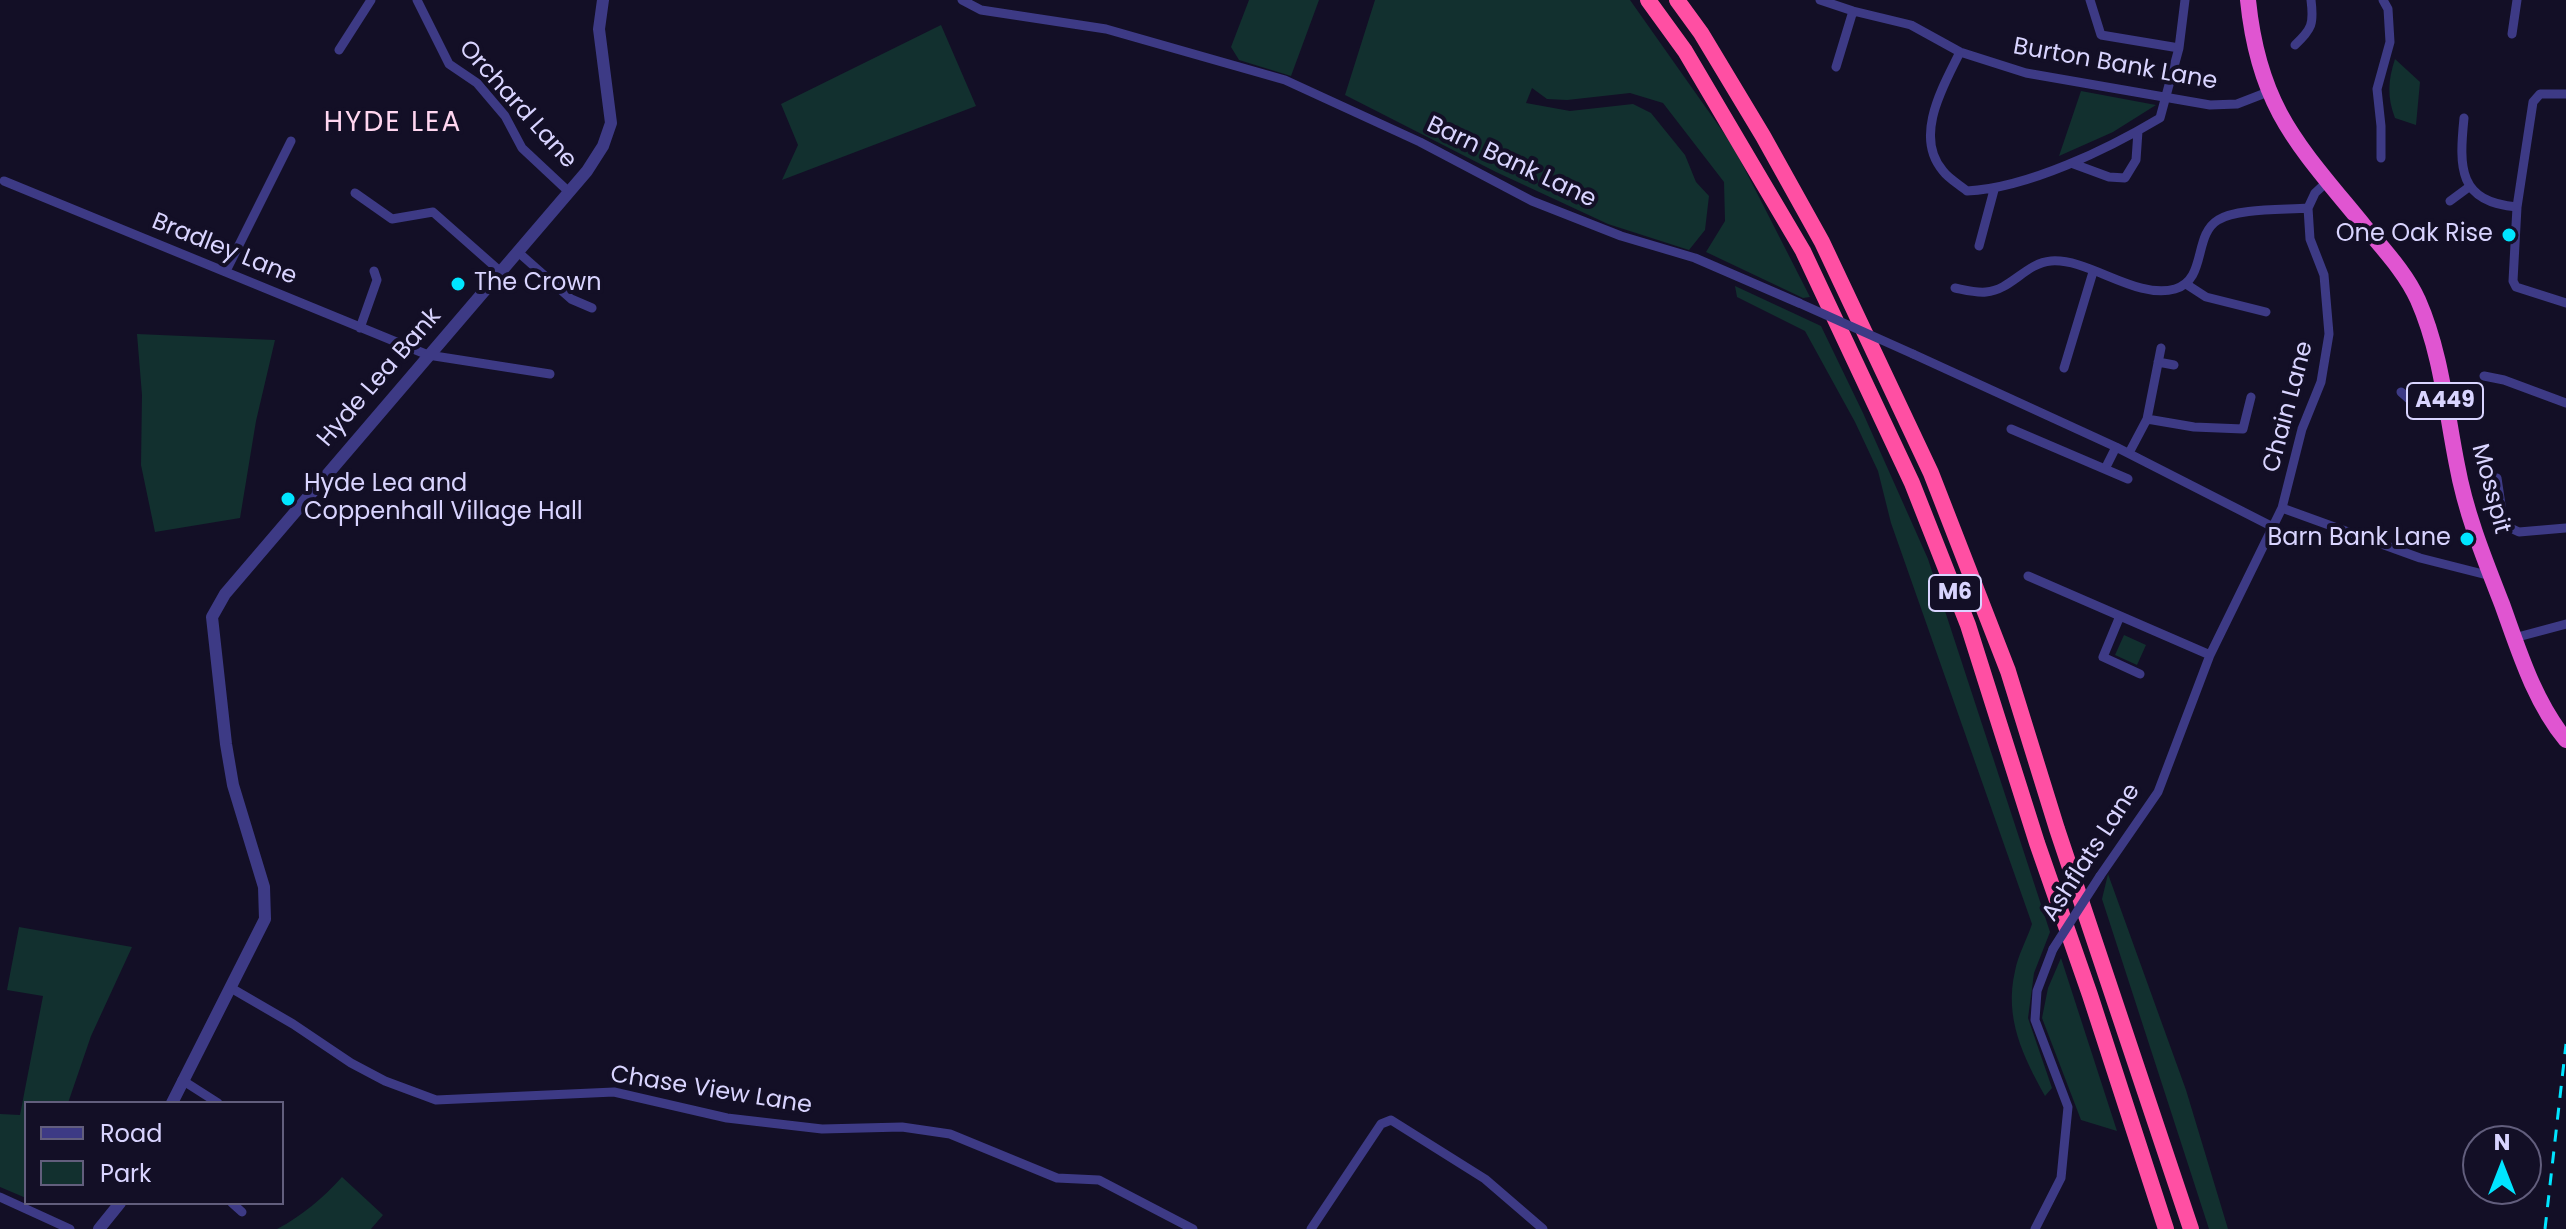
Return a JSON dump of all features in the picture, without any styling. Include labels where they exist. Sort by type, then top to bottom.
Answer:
[{"type":"highway","name":"M6","points":[[1648,0],[1685,51],[1803,251],[1912,483],[1968,625],[2027,813],[2166,1229]]},
{"type":"highway","name":"M6","points":[[1677,0],[1701,33],[1755,123],[1822,242],[1931,473],[2008,671],[2057,829],[2191,1229]]},
{"type":"highway","name":"Mosspit","points":[[2248,0],[2256,57],[2268,92],[2292,137],[2400,270],[2418,299],[2428,329],[2472,529],[2538,698],[2566,740]]},
{"type":"street","points":[[339,50],[371,0]]},
{"type":"street","name":"Orchard Lane","points":[[417,0],[449,64],[477,83],[505,116],[522,148],[569,192]]},
{"type":"street","name":"Hyde Lea Bank","points":[[173,1101],[265,919],[266,901],[233,785],[212,617],[225,594],[569,192],[603,146],[611,123],[599,29],[603,0]]},
{"type":"street","name":"Barn Bank Lane","points":[[962,0],[981,10],[1106,29],[1285,80],[1420,142],[1532,201],[1621,236],[1695,258],[1913,354],[2129,453],[2273,527]]},
{"type":"street","name":"Burton Bank Lane","points":[[1820,0],[1911,25],[1960,52],[2026,73],[2224,105],[2237,104],[2268,92]]},
{"type":"street","points":[[2090,0],[2101,35],[2179,48]]},
{"type":"street","points":[[1960,52],[1931,113],[1932,145],[1941,170],[1967,191],[1994,190],[2071,163],[2160,118],[2179,48],[2185,0]]},
{"type":"street","points":[[2295,45],[2310,31],[2313,16],[2311,0]]},
{"type":"street","points":[[2381,158],[2377,89],[2390,42],[2390,22],[2383,0]]},
{"type":"street","points":[[2512,34],[2517,0]]},
{"type":"street","points":[[1836,67],[1853,11]]},
{"type":"street","points":[[2566,94],[2540,94],[2533,102],[2517,207],[2513,281],[2516,287],[2566,303]]},
{"type":"street","points":[[2464,118],[2463,164],[2469,187],[2479,197],[2495,205],[2517,207]]},
{"type":"street","points":[[2071,163],[2109,177],[2125,178],[2136,160],[2138,131]]},
{"type":"street","points":[[226,271],[291,141]]},
{"type":"street","name":"Bradley Lane","points":[[4,181],[428,355],[550,374]]},
{"type":"street","points":[[1955,288],[1984,292],[1995,290],[2030,269],[2051,261],[2163,291],[2186,284],[2199,261],[2207,231],[2215,221],[2242,213],[2308,208],[2315,193],[2328,181]]},
{"type":"street","points":[[2450,201],[2469,187]]},
{"type":"street","points":[[1979,246],[1994,190]]},
{"type":"street","points":[[355,193],[392,219],[433,212],[501,272]]},
{"type":"street","name":"Chain Lane","points":[[2282,508],[2302,429],[2321,382],[2329,334],[2324,275],[2310,239],[2308,208]]},
{"type":"street","points":[[518,252],[571,299],[592,308]]},
{"type":"street","points":[[360,328],[377,280],[374,271]]},
{"type":"street","points":[[2064,368],[2093,272]]},
{"type":"street","points":[[2186,284],[2206,297],[2266,312]]},
{"type":"street","points":[[2129,453],[2147,419],[2161,348]]},
{"type":"street","points":[[2158,362],[2174,365]]},
{"type":"street","points":[[2484,376],[2504,380],[2566,403]]},
{"type":"street","points":[[2401,392],[2409,399],[2446,406]]},
{"type":"street","points":[[2147,419],[2194,427],[2243,429],[2251,397]]},
{"type":"street","points":[[2011,429],[2128,479]]},
{"type":"street","points":[[2106,467],[2116,447]]},
{"type":"street","points":[[2497,478],[2504,525],[2519,532],[2566,528]]},
{"type":"street","points":[[2282,508],[2420,558],[2491,576]]},
{"type":"street","name":"Ashflats Lane","points":[[2035,1229],[2061,1178],[2068,1107],[2035,1020],[2037,991],[2053,949],[2158,792],[2210,655],[2282,508]]},
{"type":"street","points":[[2028,576],[2210,655]]},
{"type":"street","points":[[2120,616],[2103,657],[2140,674]]},
{"type":"street","points":[[2514,638],[2566,624]]},
{"type":"street","name":"Chase View Lane","points":[[231,988],[351,1063],[395,1085],[436,1100],[614,1092],[727,1118],[822,1129],[902,1127],[950,1134],[1057,1178],[1099,1180],[1193,1229]]},
{"type":"street","points":[[182,1080],[215,1101]]},
{"type":"street","points":[[1311,1229],[1381,1124],[1391,1120],[1485,1179],[1543,1229]]},
{"type":"street","points":[[0,1197],[70,1229]]},
{"type":"street","points":[[99,1229],[118,1205]]},
{"type":"green space","points":[[1249,0],[1319,0],[1291,76],[1239,60],[1231,47]]},
{"type":"green space","points":[[1375,0],[1630,0],[1733,146],[1810,297],[1803,298],[1706,252],[1725,221],[1724,182],[1663,103],[1630,93],[1567,100],[1547,99],[1532,88],[1526,103],[1570,111],[1633,104],[1651,113],[1685,155],[1696,182],[1709,196],[1705,230],[1689,250],[1608,224],[1496,172],[1345,95]]},
{"type":"green space","points":[[941,25],[976,106],[782,180],[798,145],[781,104]]},
{"type":"green space","points":[[2395,59],[2420,82],[2416,125],[2395,118],[2392,110],[2389,88]]},
{"type":"green space","points":[[2081,91],[2156,105],[2113,132],[2059,156]]},
{"type":"green space","points":[[1735,286],[1821,326],[1928,559],[2050,932],[2034,973],[2028,1018],[2052,1088],[2045,1096],[2023,1051],[2012,1005],[2016,965],[2032,924],[1891,523],[1878,471],[1805,331],[1737,297]]},
{"type":"green space","points":[[137,334],[275,340],[256,421],[240,518],[155,532],[141,465],[142,395]]},
{"type":"green space","points":[[2124,635],[2146,645],[2137,665],[2115,655]]},
{"type":"green space","points":[[2108,874],[2186,1090],[2228,1229],[2209,1229],[2102,899]]},
{"type":"green space","points":[[19,927],[132,947],[91,1036],[69,1101],[24,1101],[24,1197],[0,1187],[0,1114],[20,1115],[43,996],[7,990]]},
{"type":"green space","points":[[2061,958],[2117,1131],[2081,1120],[2042,1018],[2048,988]]},
{"type":"green space","points":[[342,1177],[383,1215],[371,1229],[277,1229],[312,1206]]},
{"type":"railway","points":[[2545,1229],[2566,1044]]},
{"type":"place","name":"One Oak Rise","points":[[2509,235]]},
{"type":"place","name":"The Crown","points":[[458,284]]},
{"type":"place","name":"Hyde Lea and Coppenhall Village Hall","points":[[288,499]]},
{"type":"place","name":"Barn Bank Lane","points":[[2467,539]]},
{"type":"district","name":"HYDE LEA","points":[[393,124]]}]
